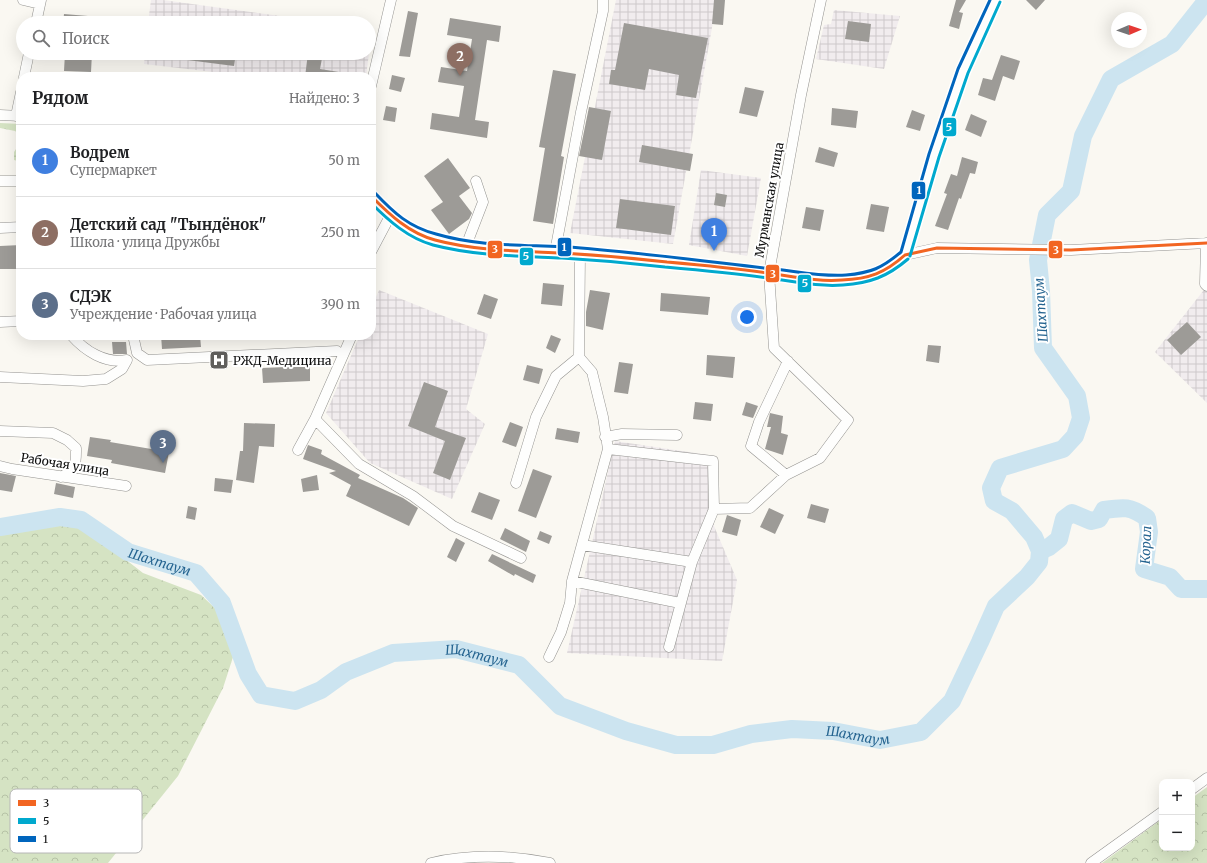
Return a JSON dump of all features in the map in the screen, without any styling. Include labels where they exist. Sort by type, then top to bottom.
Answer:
[{"type":"street","points":[[23,0],[40,2],[37,16]]},
{"type":"street","points":[[374,72],[391,0]]},
{"type":"street","points":[[556,252],[581,112],[603,11],[603,0]]},
{"type":"street","name":"Мурманская улица","points":[[714,509],[750,508],[786,475],[820,458],[848,420],[774,348],[769,273],[801,95],[821,0]]},
{"type":"street","points":[[905,255],[934,155],[963,71],[995,0]]},
{"type":"street","points":[[25,72],[28,60]]},
{"type":"street","points":[[0,115],[16,116]]},
{"type":"street","points":[[0,181],[16,181]]},
{"type":"street","points":[[466,246],[483,202],[476,181]]},
{"type":"street","points":[[376,201],[390,216],[407,228],[434,239],[466,246],[580,253],[769,273],[812,280],[853,279],[874,276],[891,267],[905,255],[937,248],[1021,248],[1071,250],[1207,243],[1205,284],[1207,286]]},
{"type":"street","points":[[376,243],[390,216]]},
{"type":"street","points":[[0,228],[16,227]]},
{"type":"street","points":[[549,657],[561,632],[570,603],[572,581],[608,449],[592,372],[579,357],[580,253]]},
{"type":"street","points":[[0,322],[16,321]]},
{"type":"street","points":[[77,340],[90,352],[109,361],[127,360]]},
{"type":"street","points":[[134,340],[137,353],[147,360],[337,351]]},
{"type":"street","points":[[298,450],[315,419],[350,340]]},
{"type":"street","points":[[0,377],[83,381],[106,379],[122,369],[136,347]]},
{"type":"street","points":[[516,484],[536,417],[556,376],[579,357]]},
{"type":"street","points":[[786,475],[751,446],[759,422],[788,361]]},
{"type":"street","points":[[315,419],[359,464],[413,496],[453,526],[521,558]]},
{"type":"street","points":[[0,431],[53,433],[67,440],[76,448],[76,462],[72,470],[61,477]]},
{"type":"street","points":[[605,436],[622,434],[677,435]]},
{"type":"street","points":[[608,449],[713,461],[714,509],[692,562],[669,648]]},
{"type":"street","name":"Рабочая улица","points":[[0,466],[61,477],[126,486]]},
{"type":"street","points":[[582,545],[692,562]]},
{"type":"street","points":[[572,581],[680,603]]},
{"type":"street","points":[[1195,787],[1207,778]]},
{"type":"street","points":[[1091,863],[1159,814]]},
{"type":"street","points":[[431,863],[452,858],[509,857],[550,863]]},
{"type":"shaded area","points":[[151,0],[163,0],[281,16],[149,16]]},
{"type":"shaded area","points":[[616,0],[717,0],[673,244],[570,233]]},
{"type":"shaded area","points":[[834,10],[900,16],[884,69],[816,59],[824,25],[831,24]]},
{"type":"shaded area","points":[[144,60],[368,60],[367,72],[213,72],[144,64]]},
{"type":"shaded area","points":[[701,170],[761,178],[747,256],[689,245]]},
{"type":"shaded area","points":[[1207,286],[1207,403],[1155,352]]},
{"type":"shaded area","points":[[379,290],[488,334],[466,409],[485,424],[452,499],[370,463],[326,413],[358,340],[376,340],[376,297]]},
{"type":"shaded area","points":[[615,441],[715,456],[714,526],[737,580],[722,661],[567,653]]},
{"type":"green space","points":[[0,123],[16,124],[16,132],[0,128]]},
{"type":"green space","points":[[16,149],[16,161],[14,160],[14,152]]},
{"type":"green space","points":[[55,524],[80,524],[143,573],[201,595],[218,611],[233,657],[223,688],[178,776],[142,821],[142,789],[10,789],[10,853],[116,853],[108,863],[0,863],[0,533],[3,531]]},
{"type":"green space","points":[[1207,787],[1207,863],[1102,863],[1159,821],[1159,851],[1195,851],[1195,796]]},
{"type":"building","points":[[714,0],[725,0],[723,25],[712,24]]},
{"type":"building","points":[[956,0],[966,0],[959,12],[963,13],[959,29],[949,26]]},
{"type":"building","points":[[1026,0],[1045,0],[1036,10]]},
{"type":"building","points":[[408,11],[418,13],[410,57],[399,56]]},
{"type":"building","points":[[64,14],[88,16],[64,16]]},
{"type":"building","points":[[450,18],[501,26],[499,42],[487,40],[475,120],[489,122],[487,138],[430,129],[432,113],[459,117],[464,86],[438,82],[441,67],[467,71],[472,39],[447,35]]},
{"type":"building","points":[[848,21],[871,24],[869,42],[845,39]]},
{"type":"building","points":[[624,23],[708,38],[696,98],[676,95],[679,75],[649,69],[645,90],[609,84],[611,70],[615,70]]},
{"type":"building","points":[[1001,55],[1020,61],[1014,80],[1003,76],[995,101],[978,95],[983,78],[992,80]]},
{"type":"building","points":[[65,60],[92,60],[91,72],[64,71]]},
{"type":"building","points":[[188,60],[235,60],[234,66]]},
{"type":"building","points":[[307,60],[322,60],[320,69],[339,72],[306,72]]},
{"type":"building","points":[[553,70],[576,74],[561,156],[564,157],[553,224],[533,221],[545,148],[539,147]]},
{"type":"building","points":[[392,75],[405,78],[401,92],[389,89]]},
{"type":"building","points":[[745,87],[764,91],[757,117],[739,113]]},
{"type":"building","points":[[386,106],[397,108],[395,122],[383,120]]},
{"type":"building","points":[[589,107],[611,111],[602,160],[579,156]]},
{"type":"building","points":[[832,108],[858,111],[856,128],[831,125]]},
{"type":"building","points":[[912,110],[925,115],[920,131],[906,127]]},
{"type":"building","points":[[971,114],[987,121],[981,137],[965,130]]},
{"type":"building","points":[[642,145],[693,154],[690,171],[639,162]]},
{"type":"building","points":[[819,147],[838,153],[834,167],[815,162]]},
{"type":"building","points":[[962,157],[978,162],[975,174],[970,173],[961,199],[959,198],[948,230],[935,226],[947,194],[944,193],[951,174],[957,176]]},
{"type":"building","points":[[448,158],[470,188],[459,196],[472,213],[469,219],[449,234],[431,210],[443,202],[424,176]]},
{"type":"building","points":[[716,193],[727,195],[725,207],[714,205]]},
{"type":"building","points":[[620,199],[675,206],[671,235],[616,228]]},
{"type":"building","points":[[871,204],[889,207],[884,232],[866,229]]},
{"type":"building","points":[[806,207],[824,210],[820,231],[802,228]]},
{"type":"building","points":[[16,245],[16,269],[0,269],[0,246]]},
{"type":"building","points":[[543,283],[564,285],[562,306],[541,304]]},
{"type":"building","points":[[590,290],[610,293],[603,330],[586,326],[586,312]]},
{"type":"building","points":[[661,293],[710,297],[708,315],[660,311]]},
{"type":"building","points":[[484,294],[498,299],[491,319],[477,314]]},
{"type":"building","points":[[1187,322],[1201,337],[1181,355],[1167,340]]},
{"type":"building","points":[[551,335],[561,339],[555,353],[546,348]]},
{"type":"building","points":[[161,340],[200,340],[201,347],[162,349]]},
{"type":"building","points":[[112,342],[126,342],[127,354],[113,354]]},
{"type":"building","points":[[928,345],[941,346],[939,363],[926,361]]},
{"type":"building","points":[[707,355],[735,357],[733,378],[706,375]]},
{"type":"building","points":[[619,362],[633,364],[628,394],[614,392]]},
{"type":"building","points":[[527,365],[543,369],[539,384],[523,380]]},
{"type":"building","points":[[310,366],[310,381],[263,383],[262,368]]},
{"type":"building","points":[[424,382],[448,391],[435,427],[466,438],[450,480],[433,473],[445,441],[408,426]]},
{"type":"building","points":[[695,402],[713,404],[711,421],[693,419]]},
{"type":"building","points":[[746,402],[758,406],[753,418],[742,415]]},
{"type":"building","points":[[770,413],[783,416],[781,433],[788,435],[783,455],[765,449],[771,427],[767,427]]},
{"type":"building","points":[[510,422],[523,427],[516,447],[502,442]]},
{"type":"building","points":[[244,423],[275,424],[274,447],[259,446],[254,483],[236,480],[240,451],[243,451]]},
{"type":"building","points":[[557,428],[580,432],[578,443],[555,439]]},
{"type":"building","points":[[90,437],[169,452],[165,473],[111,463],[112,460],[87,456]]},
{"type":"building","points":[[308,445],[322,450],[321,454],[360,475],[358,478],[403,498],[418,508],[409,526],[346,496],[351,485],[329,473],[336,471],[303,459]]},
{"type":"building","points":[[533,469],[552,476],[536,518],[518,511]]},
{"type":"building","points":[[0,473],[16,476],[12,492],[0,490]]},
{"type":"building","points":[[317,475],[319,490],[303,492],[301,479]]},
{"type":"building","points":[[215,478],[233,480],[231,493],[214,491]]},
{"type":"building","points":[[56,483],[75,487],[73,498],[54,494]]},
{"type":"building","points":[[479,492],[500,500],[492,520],[471,512]]},
{"type":"building","points":[[811,504],[829,509],[825,523],[807,518]]},
{"type":"building","points":[[188,506],[197,508],[195,520],[186,518]]},
{"type":"building","points":[[769,508],[784,515],[775,534],[760,527]]},
{"type":"building","points":[[727,515],[741,520],[737,536],[722,532]]},
{"type":"building","points":[[505,528],[530,541],[526,552],[500,539]]},
{"type":"building","points":[[540,531],[552,536],[549,544],[537,539]]},
{"type":"building","points":[[456,538],[465,543],[456,562],[447,557]]},
{"type":"building","points":[[492,554],[536,575],[533,583],[515,574],[514,576],[488,561]]},
{"type":"waterway","name":"Шахтаум","points":[[0,527],[60,517],[81,520],[128,552],[196,573],[222,603],[248,674],[261,695],[295,701],[321,690],[346,672],[393,653],[456,649],[519,665],[560,706],[626,731],[676,745],[713,745],[751,734],[792,729],[833,731],[880,740],[921,732],[952,701],[996,606],[1027,577],[1039,562],[1040,551],[1034,537],[1012,511],[994,501],[991,488],[1000,468],[1063,449],[1075,436],[1081,418],[1077,396],[1043,348],[1041,291],[1038,260],[1047,215],[1071,191],[1083,136],[1111,79],[1172,44],[1207,0]]},
{"type":"waterway","name":"Корал","points":[[1040,551],[1049,547],[1059,539],[1064,519],[1072,513],[1091,521],[1099,519],[1104,510],[1127,508],[1136,511],[1147,518],[1149,532],[1144,569],[1170,577],[1181,589],[1207,589]]},
{"type":"transit line","name":"1","points":[[376,194],[396,213],[410,223],[426,231],[472,242],[604,250],[825,275],[846,275],[876,269],[901,252],[929,154],[958,69],[990,0]]},
{"type":"transit line","name":"5","points":[[910,256],[939,157],[968,73],[1000,2]]},
{"type":"transit line","name":"3","points":[[376,201],[408,228],[426,237],[451,244],[482,248],[628,258],[832,280],[860,278],[876,274],[891,266],[905,255]]},
{"type":"transit line","name":"5","points":[[376,208],[399,228],[424,242],[449,249],[481,253],[614,262],[833,285],[870,281],[885,275],[908,259]]},
{"type":"transit line","name":"3","points":[[905,255],[937,248],[1071,250],[1207,243]]},
{"type":"place","name":"Детский сад \"Тындёнок\"","points":[[460,76]]},
{"type":"place","name":"Водрем","points":[[714,251]]},
{"type":"place","name":"РЖД-Медицина","points":[[219,360]]},
{"type":"place","name":"СДЭК","points":[[163,463]]}]
